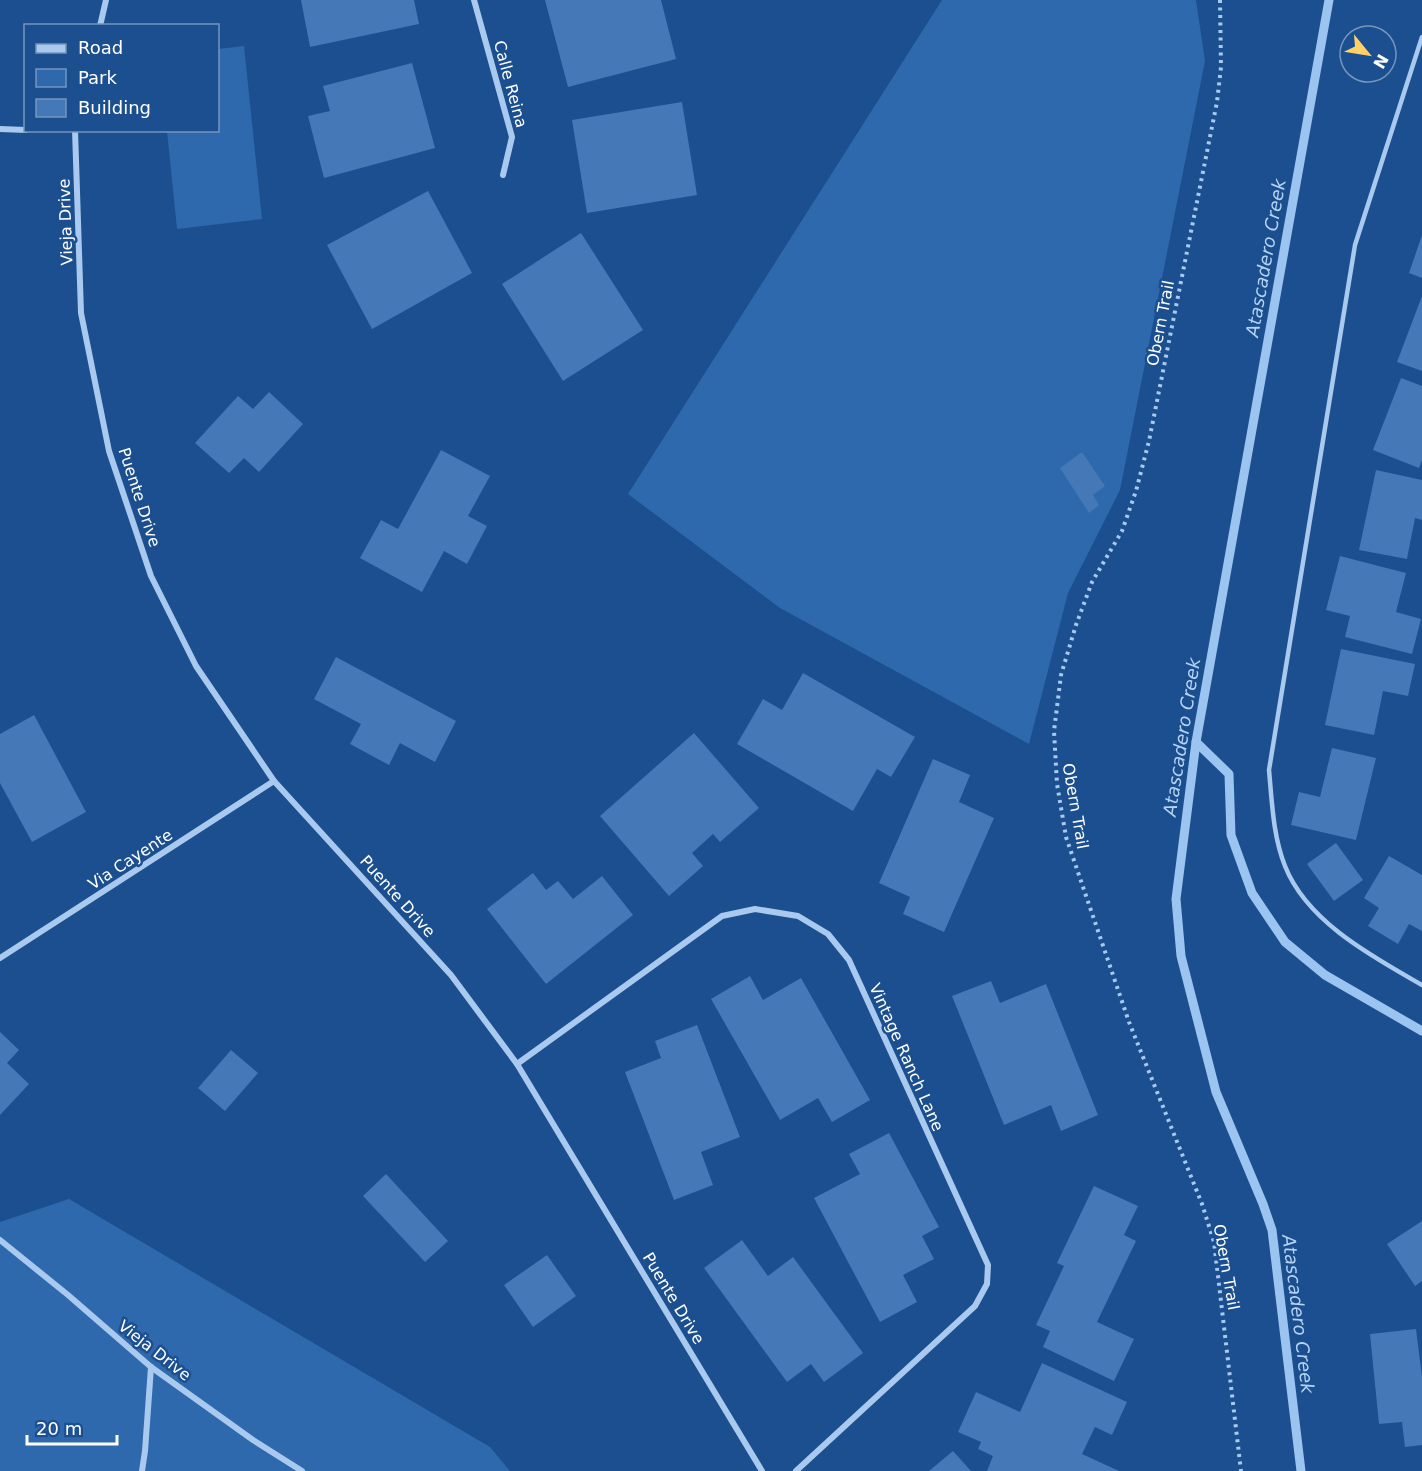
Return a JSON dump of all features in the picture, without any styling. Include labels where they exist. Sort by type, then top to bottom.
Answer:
[{"type":"street","points":[[100,24],[106,0]]},
{"type":"street","name":"Calle Reina","points":[[474,0],[512,137],[503,176]]},
{"type":"street","points":[[0,129],[24,130]]},
{"type":"street","name":"Vieja Drive","points":[[75,132],[81,313]]},
{"type":"street","name":"Puente Drive","points":[[81,313],[109,451],[152,576],[196,666],[274,781],[451,975],[517,1064],[762,1471]]},
{"type":"street","name":"Via Cayente","points":[[0,958],[274,781]]},
{"type":"street","name":"Vintage Ranch Lane","points":[[517,1064],[722,916],[755,909],[798,916],[828,934],[849,960],[988,1265],[987,1284],[975,1306],[796,1471]]},
{"type":"street","name":"Vieja Drive","points":[[0,1240],[152,1366],[254,1440],[302,1471]]},
{"type":"street","points":[[142,1471],[152,1366]]},
{"type":"lane","points":[[1422,37],[1355,245],[1269,771],[1274,823],[1285,867],[1304,898],[1328,923],[1363,951],[1422,985]]},
{"type":"path","name":"Obern Trail","points":[[1220,0],[1221,67],[1217,102],[1149,441],[1136,491],[1122,531],[1092,582],[1076,625],[1061,675],[1054,731],[1057,784],[1066,837],[1129,1022],[1202,1204],[1214,1242],[1241,1471]]},
{"type":"green space","points":[[942,0],[1196,0],[1205,61],[1120,490],[1068,593],[1029,744],[780,608],[628,494]]},
{"type":"green space","points":[[244,46],[262,219],[177,229],[167,132],[219,132],[219,49]]},
{"type":"green space","points":[[69,1199],[490,1447],[510,1471],[0,1471],[0,1222]]},
{"type":"building","points":[[301,0],[414,0],[419,24],[310,47]]},
{"type":"building","points":[[545,0],[661,0],[676,59],[568,87]]},
{"type":"building","points":[[412,63],[435,148],[324,178],[308,116],[330,111],[323,86]]},
{"type":"building","points":[[682,102],[697,195],[587,213],[572,120]]},
{"type":"building","points":[[428,191],[472,273],[372,329],[327,245]]},
{"type":"building","points":[[581,233],[643,330],[563,381],[502,284]]},
{"type":"building","points":[[1422,235],[1422,278],[1409,273]]},
{"type":"building","points":[[1422,296],[1422,371],[1397,362]]},
{"type":"building","points":[[1401,378],[1422,386],[1422,460],[1419,468],[1373,450]]},
{"type":"building","points":[[269,392],[303,424],[259,472],[244,458],[229,473],[195,443],[238,396],[253,409]]},
{"type":"building","points":[[441,450],[490,476],[468,516],[487,526],[467,564],[444,551],[422,592],[360,558],[381,520],[398,529]]},
{"type":"building","points":[[1082,452],[1105,486],[1093,495],[1099,505],[1089,513],[1060,468]]},
{"type":"building","points":[[1376,470],[1422,480],[1422,520],[1415,518],[1407,559],[1359,550]]},
{"type":"building","points":[[1340,556],[1406,573],[1396,612],[1421,619],[1412,654],[1345,637],[1350,616],[1326,610]]},
{"type":"building","points":[[1341,649],[1415,664],[1408,696],[1383,691],[1374,735],[1325,725]]},
{"type":"building","points":[[336,657],[456,721],[435,762],[400,743],[389,765],[350,744],[361,724],[314,699]]},
{"type":"building","points":[[803,673],[915,737],[891,777],[877,769],[853,811],[737,744],[763,699],[782,710]]},
{"type":"building","points":[[34,715],[86,812],[32,842],[0,783],[0,734]]},
{"type":"building","points":[[694,733],[759,808],[720,842],[713,834],[692,853],[703,866],[669,896],[600,816]]},
{"type":"building","points":[[1332,748],[1376,758],[1356,840],[1291,825],[1299,792],[1320,797]]},
{"type":"building","points":[[933,759],[970,775],[959,802],[994,818],[944,932],[903,914],[910,897],[879,883]]},
{"type":"building","points":[[1336,843],[1363,880],[1334,901],[1307,864]]},
{"type":"building","points":[[1389,856],[1422,875],[1422,931],[1409,924],[1398,944],[1368,926],[1379,908],[1364,898]]},
{"type":"building","points":[[533,873],[546,890],[558,881],[573,899],[602,876],[633,915],[546,984],[487,909]]},
{"type":"building","points":[[750,976],[763,1000],[801,978],[870,1100],[832,1122],[818,1098],[780,1120],[711,999]]},
{"type":"building","points":[[991,981],[1000,1003],[1046,984],[1098,1115],[1061,1131],[1051,1105],[1004,1125],[952,996]]},
{"type":"building","points":[[697,1025],[740,1137],[701,1152],[713,1185],[674,1200],[625,1072],[661,1058],[655,1041]]},
{"type":"building","points":[[0,1032],[19,1050],[7,1063],[29,1084],[0,1115]]},
{"type":"building","points":[[231,1050],[258,1073],[225,1111],[198,1088]]},
{"type":"building","points":[[889,1133],[939,1227],[922,1236],[934,1259],[903,1275],[917,1302],[880,1322],[814,1198],[860,1174],[849,1154]]},
{"type":"building","points":[[386,1174],[448,1241],[425,1262],[363,1196]]},
{"type":"building","points":[[1094,1186],[1138,1206],[1124,1235],[1136,1241],[1097,1322],[1134,1339],[1114,1381],[1043,1347],[1050,1331],[1036,1325],[1064,1266],[1057,1263]]},
{"type":"building","points":[[1422,1221],[1422,1281],[1415,1286],[1387,1244]]},
{"type":"building","points":[[742,1240],[768,1276],[793,1257],[863,1353],[824,1382],[811,1364],[787,1382],[704,1268]]},
{"type":"building","points":[[547,1255],[576,1296],[533,1327],[504,1285]]},
{"type":"building","points":[[1416,1329],[1422,1377],[1422,1445],[1405,1447],[1402,1422],[1379,1424],[1370,1334]]},
{"type":"building","points":[[1042,1363],[1127,1402],[1112,1435],[1095,1427],[1082,1454],[1119,1471],[987,1471],[993,1456],[978,1449],[981,1442],[958,1432],[976,1392],[1020,1412]]},
{"type":"building","points":[[953,1451],[971,1471],[929,1471]]},
{"type":"waterway","name":"Atascadero Creek","points":[[1301,1471],[1272,1230],[1216,1092],[1181,956],[1176,899],[1196,742],[1329,0]]},
{"type":"waterway","points":[[1196,742],[1229,774],[1231,835],[1252,893],[1285,942],[1325,975],[1422,1031]]}]
